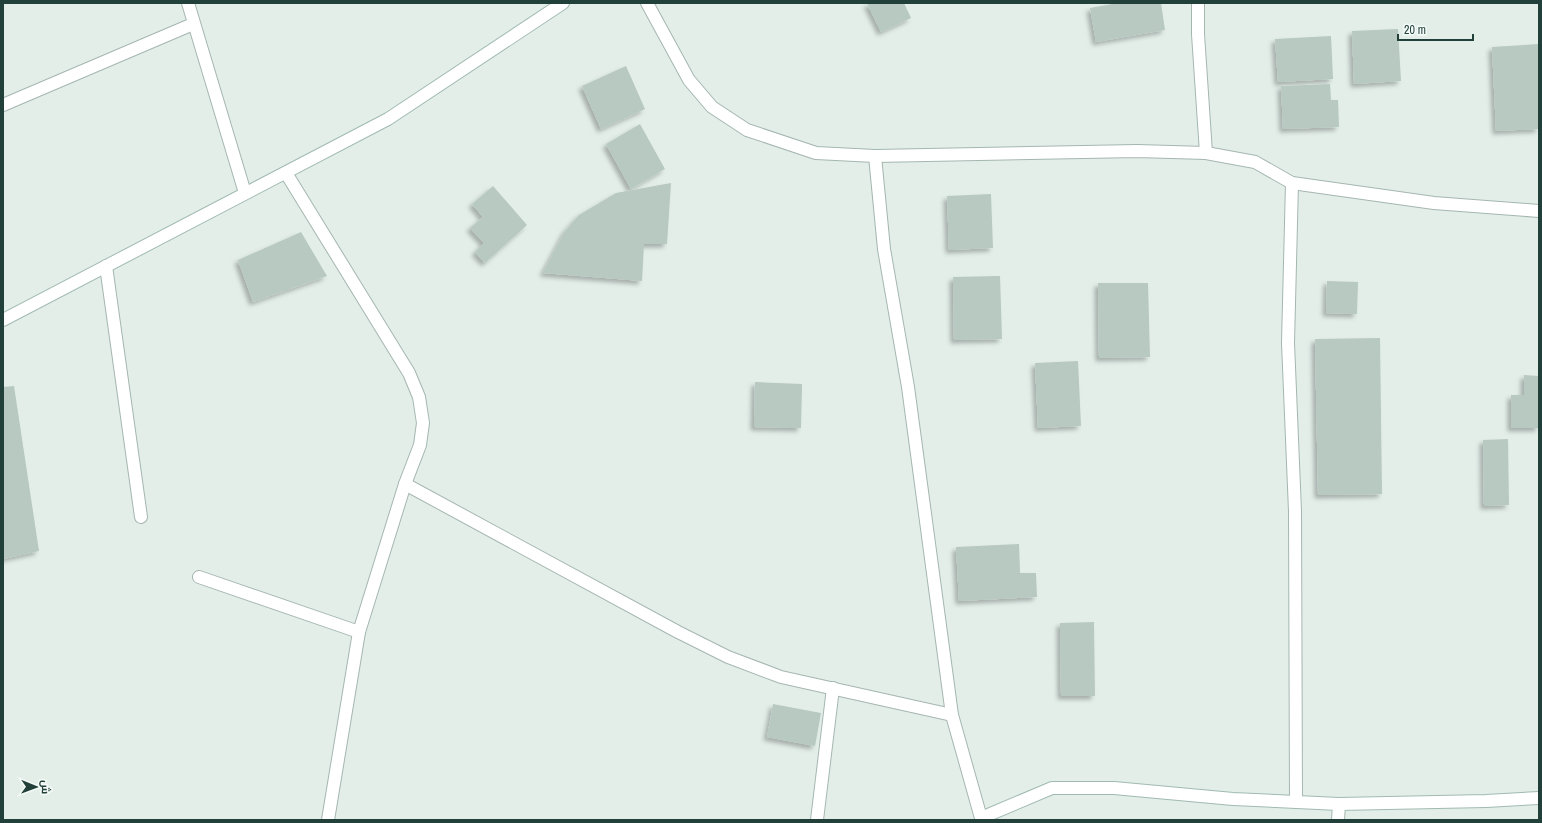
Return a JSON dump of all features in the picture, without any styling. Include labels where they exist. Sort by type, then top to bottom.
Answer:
[{"type":"street","points":[[188,3],[193,24],[245,193]]},
{"type":"street","points":[[3,320],[388,119],[563,3]]},
{"type":"street","points":[[647,3],[689,80],[712,107],[747,130],[816,153],[875,156],[1137,151],[1206,153],[1255,162],[1292,183],[1434,203],[1539,211]]},
{"type":"street","points":[[1198,3],[1198,34],[1206,153]]},
{"type":"street","points":[[3,105],[193,24]]},
{"type":"street","points":[[875,156],[884,248],[908,387],[952,715],[981,819],[1052,788],[1114,788],[1233,799],[1338,804],[1486,801],[1539,798]]},
{"type":"street","points":[[286,173],[409,372],[419,397],[423,423],[420,445],[404,484],[359,632],[328,820]]},
{"type":"street","points":[[1292,183],[1288,343],[1295,511],[1296,802]]},
{"type":"street","points":[[106,266],[141,517]]},
{"type":"street","points":[[404,484],[678,632],[728,657],[781,677],[952,715]]},
{"type":"street","points":[[199,577],[359,632]]},
{"type":"street","points":[[817,820],[833,688]]},
{"type":"street","points":[[1338,804],[1338,820]]},
{"type":"building","points":[[867,3],[904,3],[911,18],[881,32]]},
{"type":"building","points":[[1118,3],[1161,3],[1165,30],[1096,42],[1090,8]]},
{"type":"building","points":[[1398,29],[1401,81],[1354,84],[1352,31]]},
{"type":"building","points":[[1331,36],[1333,79],[1278,82],[1275,39]]},
{"type":"building","points":[[1539,44],[1539,129],[1496,131],[1492,47]]},
{"type":"building","points":[[626,66],[645,109],[601,129],[582,86]]},
{"type":"building","points":[[1330,84],[1331,100],[1338,100],[1339,127],[1283,129],[1281,86]]},
{"type":"building","points":[[640,124],[665,169],[631,189],[606,144]]},
{"type":"building","points":[[671,183],[667,244],[644,244],[642,281],[543,273],[565,231],[579,215],[616,193]]},
{"type":"building","points":[[493,186],[527,225],[485,263],[475,252],[484,243],[470,228],[483,217],[472,204]]},
{"type":"building","points":[[991,194],[993,248],[949,250],[947,196]]},
{"type":"building","points":[[301,232],[327,276],[253,302],[238,260]]},
{"type":"building","points":[[1000,276],[1002,339],[954,340],[953,277]]},
{"type":"building","points":[[1327,281],[1358,282],[1357,314],[1326,313]]},
{"type":"building","points":[[1098,283],[1148,283],[1150,357],[1099,358]]},
{"type":"building","points":[[1380,338],[1382,494],[1318,495],[1315,339]]},
{"type":"building","points":[[1078,361],[1081,426],[1038,428],[1035,363]]},
{"type":"building","points":[[1524,375],[1539,376],[1539,428],[1511,428],[1511,395],[1524,395]]},
{"type":"building","points":[[755,382],[802,384],[801,428],[754,427]]},
{"type":"building","points":[[14,386],[39,551],[3,559],[3,387]]},
{"type":"building","points":[[1508,439],[1509,505],[1484,506],[1483,440]]},
{"type":"building","points":[[1019,544],[1020,573],[1036,573],[1037,597],[959,601],[956,547]]},
{"type":"building","points":[[1094,622],[1095,696],[1061,696],[1060,623]]},
{"type":"building","points":[[773,704],[821,713],[815,746],[767,737]]}]
